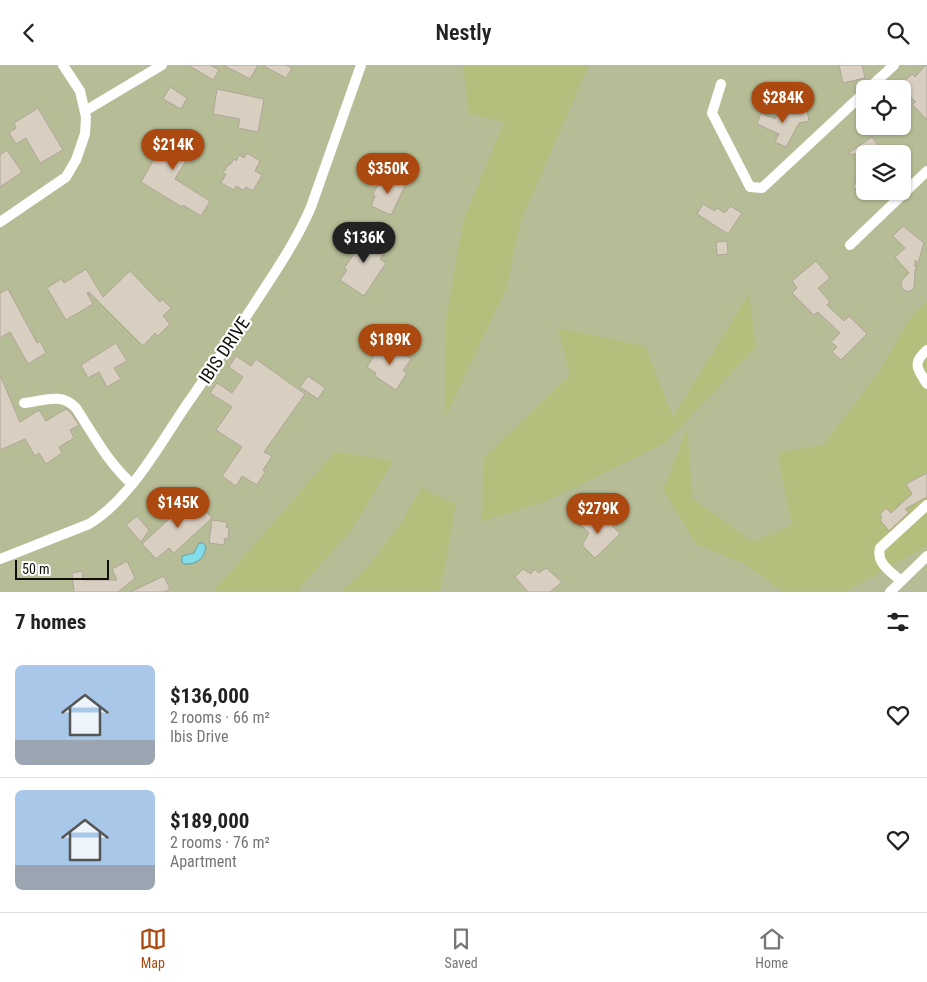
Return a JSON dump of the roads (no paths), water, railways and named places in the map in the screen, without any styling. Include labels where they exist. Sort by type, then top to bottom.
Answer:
[{"type":"street","points":[[0,222],[66,177],[76,160],[85,134],[84,111],[80,91],[63,65]]},
{"type":"street","points":[[84,111],[162,65]]},
{"type":"street","name":"IBIS DRIVE","points":[[0,559],[89,524],[102,516],[132,484],[288,253],[311,207],[361,65]]},
{"type":"street","points":[[878,80],[894,65]]},
{"type":"street","points":[[721,83],[712,113],[750,187],[755,188],[762,188],[856,100]]},
{"type":"street","points":[[850,245],[927,171]]},
{"type":"street","points":[[927,350],[917,361],[917,367],[927,384]]},
{"type":"street","points":[[24,403],[61,398],[70,401],[120,474],[132,484]]},
{"type":"street","points":[[900,581],[881,561],[878,556],[880,548],[927,505]]},
{"type":"street","points":[[890,592],[927,556]]},
{"type":"water","points":[[199,543],[203,543],[206,547],[201,558],[196,562],[184,564],[182,556],[194,553]]}]
